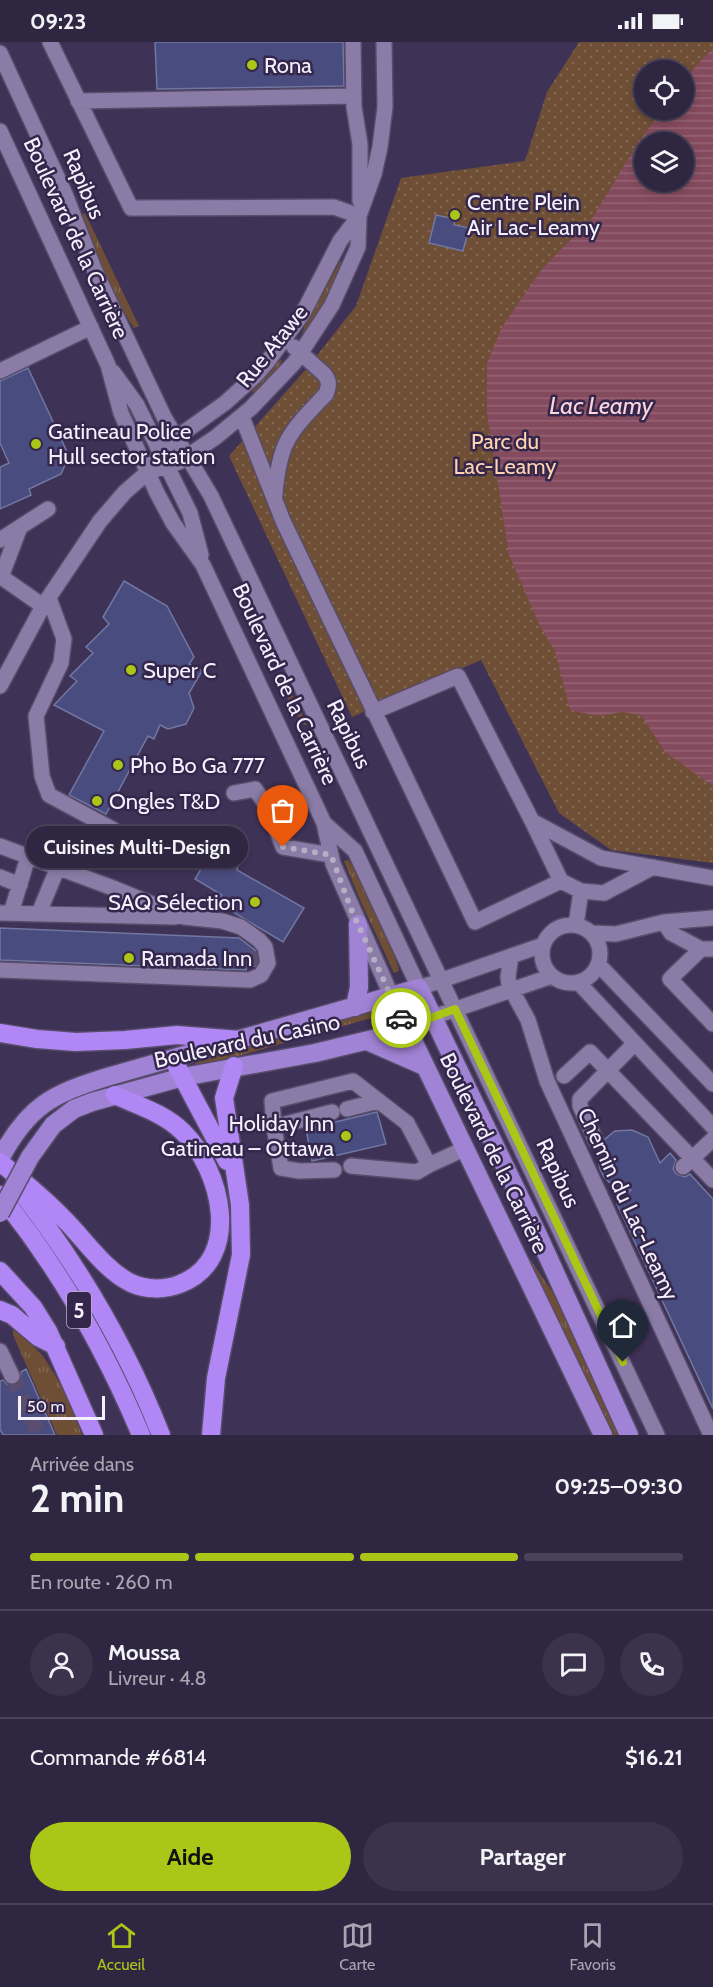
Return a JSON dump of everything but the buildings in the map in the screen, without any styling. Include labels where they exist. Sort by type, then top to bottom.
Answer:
[{"type":"highway","points":[[0,1033],[76,1042],[177,1035],[240,1040]]},
{"type":"highway","points":[[173,1059],[234,1177]]},
{"type":"highway","points":[[211,1435],[219,1363],[240,1266],[241,1216],[224,1098],[234,1066]]},
{"type":"highway","points":[[0,1162],[61,1215],[110,1268],[129,1282],[149,1288],[164,1288],[178,1285],[193,1277],[211,1259],[219,1237],[218,1203],[206,1166],[190,1139],[177,1126],[115,1095]]},
{"type":"highway","name":"5","points":[[0,1162],[49,1229],[90,1293],[131,1367],[161,1435]]},
{"type":"highway","name":"5","points":[[0,1195],[41,1250],[83,1316],[141,1435]]},
{"type":"highway","points":[[0,1271],[33,1307],[56,1346],[94,1435]]},
{"type":"highway","points":[[0,1310],[12,1316],[38,1337],[56,1346]]},
{"type":"main road","points":[[355,1007],[359,987],[358,924]]},
{"type":"main road","name":"Boulevard du Casino","points":[[0,1162],[11,1137],[38,1108],[65,1091],[419,988]]},
{"type":"main road","name":"Boulevard de la Carrière","points":[[419,988],[561,1284],[629,1435]]},
{"type":"main road","name":"Boulevard de la Carrière","points":[[392,997],[603,1435]]},
{"type":"main road","name":"Boulevard du Casino","points":[[0,1213],[30,1157],[46,1133],[65,1115],[87,1104],[183,1077],[367,1041],[433,1017]]},
{"type":"main road","points":[[367,1041],[424,1066]]},
{"type":"street","points":[[50,42],[131,208],[334,207],[359,216],[360,144],[354,96],[353,42]]},
{"type":"street","name":"Rue Atawe","points":[[359,216],[358,247],[349,271],[332,305],[301,353],[272,388],[242,417],[179,462],[164,460],[169,444],[220,408],[246,385],[285,339],[312,297],[340,241],[359,216],[374,174],[382,137],[385,100],[384,42]]},
{"type":"street","name":"Rapibus","points":[[0,53],[65,194],[111,306],[164,417],[211,496],[657,1435]]},
{"type":"street","points":[[78,100],[354,96]]},
{"type":"street","name":"Boulevard de la Carrière","points":[[0,131],[108,365],[121,413],[148,472],[173,523],[203,565],[324,823],[333,864],[392,997]]},
{"type":"street","points":[[0,371],[91,327]]},
{"type":"street","points":[[275,502],[277,474],[285,443],[292,430],[326,394],[328,387],[328,378],[285,339]]},
{"type":"street","name":"Boulevard de la Carrière","points":[[108,365],[137,405],[190,513],[203,565]]},
{"type":"street","points":[[242,417],[275,502],[373,712],[475,922],[561,881]]},
{"type":"street","points":[[0,686],[46,602],[99,521],[125,492],[164,460]]},
{"type":"street","points":[[0,540],[48,509]]},
{"type":"street","points":[[20,527],[0,577],[46,602],[64,639],[61,663],[36,716],[42,776],[49,795],[114,830]]},
{"type":"street","points":[[373,712],[458,676],[561,881],[580,891],[604,893],[653,867]]},
{"type":"street","points":[[234,793],[255,789],[269,809],[283,847],[331,855]]},
{"type":"street","points":[[532,820],[601,858],[713,878]]},
{"type":"street","name":"Boulevard de la Carrière","points":[[324,823],[355,851],[419,988]]},
{"type":"street","points":[[0,846],[184,917]]},
{"type":"street","points":[[0,969],[250,980],[257,970],[268,963],[265,947],[257,945],[241,927],[222,921],[184,917],[6,913],[20,885],[28,856]]},
{"type":"street","points":[[39,913],[58,867]]},
{"type":"street","points":[[0,877],[20,885]]},
{"type":"street","points":[[576,925],[580,891]]},
{"type":"street","points":[[616,934],[599,958],[590,976],[578,982],[560,981],[552,976],[543,962],[543,945],[547,937],[560,927],[576,925],[592,933],[616,934],[664,922],[713,918]]},
{"type":"street","points":[[664,922],[671,933],[707,949],[670,979],[713,1024]]},
{"type":"street","points":[[592,933],[599,945],[599,958],[713,1084]]},
{"type":"street","name":"Boulevard du Casino","points":[[419,988],[543,945]]},
{"type":"street","points":[[511,956],[508,977],[511,990]]},
{"type":"street","name":"Boulevard du Casino","points":[[433,1017],[552,976]]},
{"type":"street","points":[[578,982],[713,1127]]},
{"type":"street","name":"Chemin du Lac-Leamy","points":[[511,990],[530,1024],[547,1082],[711,1435]]},
{"type":"street","points":[[596,1141],[579,1101],[582,1094],[634,1044]]},
{"type":"street","points":[[564,1076],[590,1052],[688,1163],[713,1180]]},
{"type":"street","points":[[334,1170],[281,1168],[272,1101],[354,1081],[407,1123],[429,1165]]},
{"type":"street","points":[[274,1127],[379,1101]]},
{"type":"street","points":[[688,1163],[713,1139]]},
{"type":"street","points":[[351,1166],[417,1172],[464,1149]]},
{"type":"street","points":[[0,1351],[12,1376]]},
{"type":"green space","name":"Parc du Lac-Leamy","points":[[579,42],[713,42],[713,863],[611,850],[559,813],[481,660],[352,717],[229,456],[307,368],[356,306],[401,178],[525,161],[547,92]]},
{"type":"green space","points":[[85,213],[139,326],[134,328],[111,287],[82,215]]},
{"type":"green space","points":[[341,260],[337,277],[327,299],[302,335],[305,325]]},
{"type":"green space","points":[[282,359],[270,379],[251,393],[275,365]]},
{"type":"green space","points":[[283,676],[307,724],[304,725],[295,713],[278,679]]},
{"type":"green space","points":[[348,860],[378,913],[399,971],[394,973],[361,902],[344,861]]},
{"type":"green space","points":[[369,1012],[376,1012],[378,1016],[232,1058],[196,1065],[195,1063]]},
{"type":"green space","points":[[424,1042],[528,1256],[561,1305],[620,1435],[613,1435],[605,1423],[567,1340],[421,1043]]},
{"type":"green space","points":[[13,1326],[43,1356],[63,1388],[82,1435],[57,1435],[13,1335]]},
{"type":"water","name":"Lac Leamy","points":[[713,48],[713,786],[665,752],[641,715],[622,712],[597,716],[570,710],[555,651],[539,624],[509,555],[487,413],[487,363],[502,327],[542,269],[593,217],[634,149],[634,192],[694,192],[694,132],[646,132],[655,120],[694,120],[694,68]]},
{"type":"tunnel","points":[[254,949],[254,966]]},
{"type":"tunnel","points":[[12,1376],[39,1435]]},
{"type":"way so far","points":[[283,847],[331,855],[351,909],[401,1018]]},
{"type":"place","name":"Rona","points":[[252,65]]},
{"type":"place","name":"Centre Plein Air Lac-Leamy","points":[[455,215]]},
{"type":"place","name":"Gatineau Police Hull sector station","points":[[36,444]]},
{"type":"place","name":"Super C","points":[[131,670]]},
{"type":"place","name":"Pho Bo Ga 777","points":[[118,765]]},
{"type":"place","name":"Ongles T&D","points":[[97,801]]},
{"type":"place","name":"Cuisines Multi-Design","points":[[283,847]]},
{"type":"place","name":"SAQ Sélection","points":[[255,902]]},
{"type":"place","name":"Ramada Inn","points":[[129,958]]},
{"type":"place","name":"Holiday Inn Gatineau – Ottawa","points":[[346,1136]]},
{"type":"route","points":[[401,1018],[406,1027],[455,1009],[623,1362]]}]
